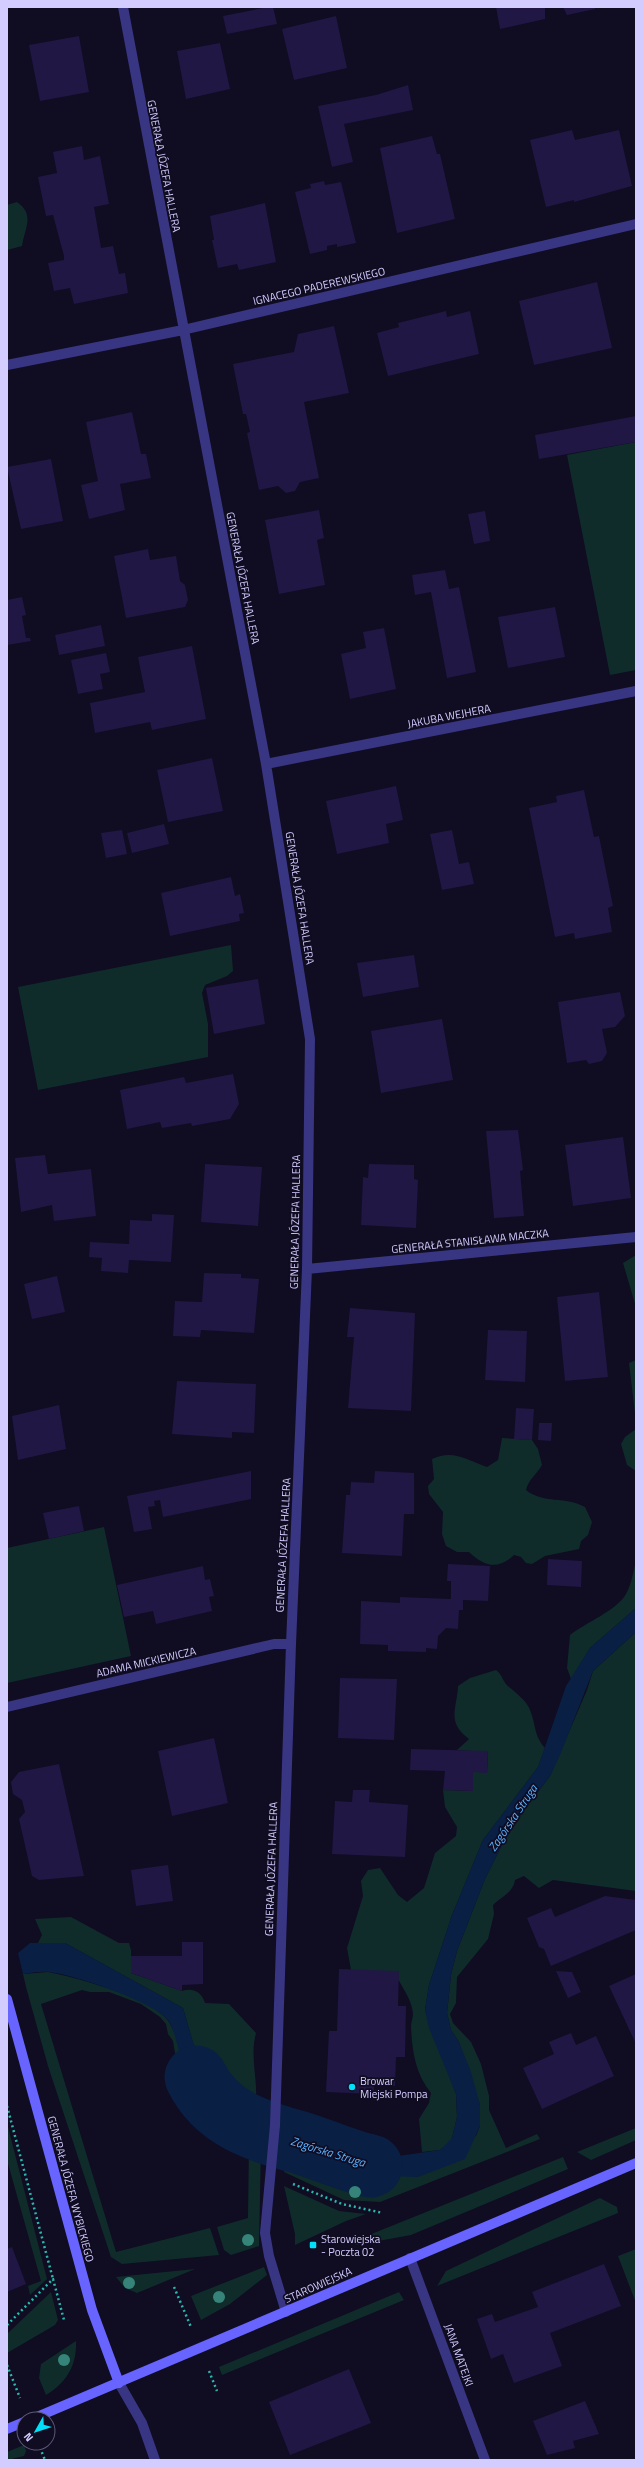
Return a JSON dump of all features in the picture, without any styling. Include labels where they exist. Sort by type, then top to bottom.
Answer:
[{"type":"main road","name":"GENERAŁA JÓZEFA WYBICKIEGO","points":[[8,2002],[92,2310],[119,2383]]},
{"type":"main road","name":"STAROWIEJSKA","points":[[51,2411],[636,2163]]},
{"type":"street","name":"GENERAŁA JÓZEFA HALLERA","points":[[122,7],[266,764],[310,1039],[307,1269],[291,1644],[275,2125],[274,2148],[269,2174],[265,2233],[269,2256],[286,2312]]},
{"type":"street","name":"IGNACEGO PADEREWSKIEGO","points":[[7,365],[183,330],[636,224]]},
{"type":"street","name":"JAKUBA WEJHERA","points":[[266,764],[636,691]]},
{"type":"street","name":"GENERAŁA STANISŁAWA MACZKA","points":[[307,1269],[636,1237]]},
{"type":"street","name":"ADAMA MICKIEWICZA","points":[[7,1707],[274,1644],[291,1644]]},
{"type":"street","name":"JANA MATEJKI","points":[[410,2258],[485,2460]]},
{"type":"street","points":[[119,2383],[142,2423],[155,2460]]},
{"type":"path","points":[[7,2106],[64,2320]]},
{"type":"path","points":[[269,2174],[342,2204],[384,2213]]},
{"type":"path","points":[[7,2325],[54,2279]]},
{"type":"path","points":[[7,2365],[23,2406]]},
{"type":"green space","points":[[17,202],[26,212],[26,227],[22,246],[7,250],[7,205]]},
{"type":"green space","points":[[636,442],[636,670],[610,675],[567,455]]},
{"type":"green space","points":[[231,945],[233,971],[227,976],[205,985],[202,993],[208,1024],[208,1057],[38,1090],[18,987]]},
{"type":"green space","points":[[636,1255],[636,1307],[623,1263]]},
{"type":"green space","points":[[636,1360],[636,1422],[629,1363]]},
{"type":"green space","points":[[636,1429],[636,1471],[627,1465],[621,1444],[625,1437]]},
{"type":"green space","points":[[502,1438],[532,1440],[538,1449],[542,1465],[529,1483],[526,1490],[540,1497],[570,1502],[585,1507],[592,1522],[588,1535],[581,1541],[579,1549],[545,1556],[532,1564],[526,1563],[521,1557],[514,1555],[502,1563],[492,1565],[481,1561],[469,1552],[457,1552],[446,1546],[442,1534],[443,1512],[429,1494],[428,1486],[434,1479],[432,1459],[440,1456],[453,1455],[487,1467],[498,1460]]},
{"type":"green space","points":[[104,1527],[131,1656],[7,1683],[7,1548]]},
{"type":"green space","points":[[636,1561],[636,1608],[590,1648],[571,1679],[567,1668],[570,1635],[608,1611],[621,1600],[630,1586]]},
{"type":"green space","points":[[636,1632],[636,1891],[553,1880],[539,1888],[524,1876],[515,1880],[510,1891],[493,1905],[494,1914],[488,1939],[457,1977],[456,2003],[450,2014],[453,2023],[471,2042],[481,2064],[489,2096],[489,2110],[506,2148],[537,2134],[540,2139],[380,2202],[344,2200],[284,2172],[287,2152],[301,2152],[326,2162],[389,2176],[476,2136],[480,2126],[480,2105],[459,2042],[451,2030],[447,2013],[451,1975],[457,1951],[485,1879],[511,1827],[550,1776],[587,1690],[593,1671]]},
{"type":"green space","points":[[496,1670],[505,1683],[521,1697],[529,1707],[537,1735],[541,1744],[545,1748],[538,1767],[483,1840],[452,1915],[429,1985],[425,2010],[456,2094],[457,2117],[452,2138],[448,2144],[440,2150],[422,2152],[419,2119],[429,2103],[431,2093],[421,2078],[415,2061],[411,2035],[413,2014],[411,2005],[398,1979],[351,1970],[347,1948],[363,1896],[361,1881],[368,1870],[380,1868],[398,1895],[407,1902],[424,1888],[435,1853],[456,1836],[457,1827],[445,1807],[443,1790],[473,1791],[473,1772],[487,1772],[488,1752],[457,1750],[469,1739],[457,1727],[455,1721],[454,1715],[458,1686],[470,1678]]},
{"type":"green space","points":[[71,1917],[119,1943],[129,1943],[131,1950],[131,1973],[182,1991],[196,1991],[202,1996],[205,2003],[229,2004],[256,2033],[254,2055],[256,2097],[252,2118],[229,2106],[212,2085],[198,2060],[183,2008],[65,1943],[38,1943],[42,1935],[35,1919]]},
{"type":"green space","points":[[48,1972],[92,1983],[126,1995],[154,2009],[164,2016],[170,2023],[174,2032],[193,2093],[207,2110],[236,2132],[227,2133],[210,2130],[195,2122],[182,2109],[176,2100],[173,2084],[179,2077],[173,2041],[168,2034],[166,2024],[160,2017],[141,2004],[109,1992],[90,1992],[82,1990],[41,2004],[116,2252],[210,2228],[219,2255],[122,2264],[111,2257],[48,2066],[23,1974]]},
{"type":"green space","points":[[7,2123],[47,2279],[30,2295],[28,2286],[41,2281],[7,2160]]},
{"type":"green space","points":[[636,2128],[636,2140],[591,2160],[577,2152]]},
{"type":"green space","points":[[249,2141],[261,2144],[259,2246],[231,2255],[224,2250],[217,2227],[248,2218]]},
{"type":"green space","points":[[563,2157],[568,2169],[411,2235],[356,2245],[354,2241]]},
{"type":"green space","points":[[284,2186],[339,2211],[366,2214],[346,2221],[295,2245],[295,2234]]},
{"type":"green space","points":[[600,2198],[617,2207],[618,2213],[437,2286],[446,2271]]},
{"type":"green space","points":[[636,2249],[636,2303],[618,2256]]},
{"type":"green space","points":[[264,2267],[267,2275],[230,2304],[201,2320],[191,2296]]},
{"type":"green space","points":[[195,2269],[137,2293],[125,2288],[116,2277]]},
{"type":"green space","points":[[51,2292],[58,2320],[55,2325],[7,2353],[7,2334]]},
{"type":"green space","points":[[399,2292],[404,2300],[222,2375],[219,2367]]},
{"type":"green space","points":[[76,2341],[75,2358],[69,2372],[60,2384],[46,2395],[39,2378],[41,2364]]},
{"type":"green space","points":[[16,2448],[16,2451],[26,2451],[24,2456],[7,2460],[7,2452]]},
{"type":"water","points":[[636,1608],[636,1632],[593,1671],[560,1755],[550,1776],[511,1827],[485,1879],[457,1951],[451,1975],[447,2013],[451,2030],[459,2042],[471,2072],[480,2105],[480,2126],[465,2159],[418,2177],[389,2176],[326,2162],[301,2152],[287,2152],[288,2129],[370,2160],[440,2150],[452,2138],[457,2117],[456,2094],[429,2028],[425,2010],[429,1985],[452,1915],[483,1840],[538,1767],[566,1686],[590,1648]]},
{"type":"water","points":[[30,1943],[65,1943],[183,2008],[200,2061],[217,2092],[229,2105],[244,2114],[262,2120],[261,2144],[252,2141],[223,2123],[198,2099],[189,2083],[170,2024],[164,2016],[155,2010],[126,1996],[75,1977],[49,1972],[38,1972],[7,1978],[7,1956],[18,1953]]},
{"type":"pier","points":[[18,1953],[23,1974],[7,1978],[7,1956]]},
{"type":"building","points":[[273,7],[277,24],[227,34],[223,16]]},
{"type":"building","points":[[496,7],[548,8],[545,8],[545,19],[500,29]]},
{"type":"building","points":[[563,7],[595,7],[595,9],[567,15]]},
{"type":"building","points":[[336,16],[347,68],[294,80],[282,29]]},
{"type":"building","points":[[79,36],[89,92],[40,101],[29,45]]},
{"type":"building","points":[[220,43],[230,89],[186,99],[177,51]]},
{"type":"building","points":[[408,85],[413,110],[344,124],[353,162],[332,167],[318,106],[376,95]]},
{"type":"building","points":[[572,130],[575,140],[619,130],[632,186],[574,202],[574,200],[546,207],[530,140]]},
{"type":"building","points":[[432,136],[437,154],[440,154],[455,219],[397,233],[380,148]]},
{"type":"building","points":[[82,146],[84,160],[100,156],[109,204],[94,207],[101,248],[113,246],[119,274],[125,273],[128,293],[74,304],[70,288],[54,291],[48,263],[64,260],[64,256],[53,215],[46,216],[38,177],[57,173],[53,152]]},
{"type":"building","points":[[324,181],[325,185],[341,182],[356,243],[337,247],[337,244],[327,246],[327,250],[310,254],[295,192],[311,188],[310,184]]},
{"type":"building","points":[[265,203],[276,262],[239,270],[237,264],[218,268],[212,240],[214,240],[210,216]]},
{"type":"building","points":[[597,282],[612,348],[534,365],[519,301]]},
{"type":"building","points":[[446,311],[447,317],[470,311],[479,354],[388,376],[377,333],[399,327],[398,323]]},
{"type":"building","points":[[334,326],[349,393],[304,402],[319,478],[300,482],[295,491],[286,493],[278,486],[259,490],[247,433],[250,432],[246,414],[243,414],[233,364],[294,352],[298,334]]},
{"type":"building","points":[[132,412],[141,454],[146,454],[151,478],[120,484],[125,510],[89,519],[81,485],[98,481],[86,422]]},
{"type":"building","points":[[636,416],[636,442],[539,459],[535,435]]},
{"type":"building","points":[[51,459],[63,521],[21,529],[7,467]]},
{"type":"building","points":[[319,510],[324,538],[317,540],[325,585],[279,594],[265,520]]},
{"type":"building","points":[[485,511],[490,541],[474,544],[468,514]]},
{"type":"building","points":[[148,549],[150,560],[176,556],[180,581],[185,585],[188,600],[185,607],[126,618],[114,556]]},
{"type":"building","points":[[445,570],[449,589],[459,587],[476,672],[447,678],[431,592],[415,595],[412,575]]},
{"type":"building","points":[[22,597],[26,615],[22,616],[26,638],[30,638],[31,641],[7,645],[7,600]]},
{"type":"building","points":[[555,607],[565,657],[508,668],[498,617]]},
{"type":"building","points":[[101,625],[105,646],[59,655],[55,635]]},
{"type":"building","points":[[384,628],[396,689],[350,699],[341,654],[366,648],[363,632]]},
{"type":"building","points":[[192,646],[206,719],[152,730],[150,722],[95,733],[90,703],[145,692],[138,657]]},
{"type":"building","points":[[106,653],[110,672],[100,674],[103,689],[78,694],[71,660]]},
{"type":"building","points":[[212,758],[223,811],[168,822],[157,770]]},
{"type":"building","points":[[396,786],[403,820],[386,824],[389,843],[337,854],[326,801]]},
{"type":"building","points":[[584,790],[594,837],[599,836],[613,906],[608,908],[612,932],[575,939],[574,933],[555,937],[529,808],[557,802],[556,796]]},
{"type":"building","points":[[164,824],[169,844],[132,853],[127,833]]},
{"type":"building","points":[[122,830],[127,854],[106,858],[101,833]]},
{"type":"building","points":[[452,830],[459,864],[469,862],[474,884],[442,890],[430,834]]},
{"type":"building","points":[[231,877],[235,896],[240,894],[244,913],[239,914],[240,921],[170,936],[161,893]]},
{"type":"building","points":[[414,955],[419,987],[363,997],[357,963]]},
{"type":"building","points":[[258,979],[265,1024],[214,1034],[206,988]]},
{"type":"building","points":[[620,992],[625,1016],[615,1027],[602,1029],[607,1053],[602,1061],[589,1064],[586,1060],[567,1063],[558,1002]]},
{"type":"building","points":[[442,1019],[453,1080],[381,1093],[371,1031]]},
{"type":"building","points":[[233,1074],[239,1104],[230,1119],[192,1126],[191,1123],[162,1128],[160,1122],[127,1129],[120,1090],[184,1077],[186,1083]]},
{"type":"building","points":[[518,1130],[523,1170],[520,1171],[524,1216],[494,1218],[486,1131]]},
{"type":"building","points":[[623,1137],[631,1198],[573,1206],[565,1145]]},
{"type":"building","points":[[45,1155],[48,1174],[91,1169],[96,1216],[54,1221],[52,1205],[21,1212],[15,1158]]},
{"type":"building","points":[[205,1164],[262,1167],[258,1226],[201,1222]]},
{"type":"building","points":[[369,1164],[414,1165],[414,1179],[418,1180],[416,1228],[361,1225],[363,1177],[368,1178]]},
{"type":"building","points":[[152,1214],[174,1215],[171,1262],[129,1260],[128,1273],[101,1271],[102,1258],[89,1257],[90,1242],[129,1244],[130,1220],[152,1221]]},
{"type":"building","points":[[204,1273],[241,1274],[241,1278],[259,1279],[254,1333],[201,1330],[200,1337],[173,1336],[175,1301],[202,1302]]},
{"type":"building","points":[[57,1276],[65,1312],[32,1319],[24,1284]]},
{"type":"building","points":[[599,1292],[608,1377],[565,1381],[557,1297]]},
{"type":"building","points":[[350,1308],[415,1313],[411,1411],[348,1408],[354,1337],[347,1337]]},
{"type":"building","points":[[488,1330],[527,1331],[525,1382],[485,1380]]},
{"type":"building","points":[[177,1381],[256,1384],[254,1433],[232,1432],[232,1438],[172,1434]]},
{"type":"building","points":[[59,1405],[66,1449],[18,1460],[12,1416]]},
{"type":"building","points":[[516,1408],[534,1409],[532,1440],[514,1439]]},
{"type":"building","points":[[539,1423],[552,1423],[551,1441],[538,1440]]},
{"type":"building","points":[[251,1471],[251,1499],[163,1517],[160,1500],[154,1501],[155,1506],[148,1507],[152,1529],[134,1532],[127,1496]]},
{"type":"building","points":[[375,1471],[414,1473],[414,1514],[404,1514],[402,1556],[342,1553],[346,1495],[350,1495],[351,1482],[374,1483]]},
{"type":"building","points":[[79,1506],[84,1531],[49,1539],[43,1513]]},
{"type":"building","points":[[548,1559],[582,1561],[581,1587],[547,1585]]},
{"type":"building","points":[[448,1564],[490,1566],[488,1601],[463,1600],[463,1610],[459,1610],[458,1629],[446,1628],[438,1636],[437,1649],[426,1648],[426,1652],[388,1651],[388,1645],[360,1644],[361,1601],[400,1603],[400,1597],[451,1599],[451,1581],[447,1581]]},
{"type":"building","points":[[203,1566],[205,1580],[210,1579],[214,1596],[209,1597],[212,1611],[156,1624],[153,1611],[124,1617],[117,1585]]},
{"type":"building","points":[[340,1678],[397,1679],[394,1740],[338,1738]]},
{"type":"building","points":[[214,1738],[228,1803],[172,1816],[158,1751]]},
{"type":"building","points":[[411,1749],[488,1751],[487,1773],[473,1772],[473,1791],[443,1790],[445,1771],[410,1770]]},
{"type":"building","points":[[59,1764],[84,1876],[39,1880],[32,1876],[19,1819],[25,1812],[22,1800],[13,1794],[11,1782],[19,1772]]},
{"type":"building","points":[[353,1790],[370,1790],[369,1802],[408,1805],[405,1857],[332,1854],[335,1801],[352,1802]]},
{"type":"building","points":[[168,1865],[173,1901],[136,1906],[131,1870]]},
{"type":"building","points":[[605,1896],[636,1900],[636,1930],[551,1966],[544,1949],[539,1947],[527,1918],[551,1908],[555,1917]]},
{"type":"building","points":[[182,1942],[203,1942],[203,1984],[182,1985],[182,1991],[131,1973],[131,1956],[182,1956]]},
{"type":"building","points":[[339,1969],[399,1971],[398,2006],[406,2006],[405,2057],[396,2057],[395,2086],[374,2086],[374,2094],[326,2092],[329,2031],[337,2031]]},
{"type":"building","points":[[556,1971],[572,1972],[581,1992],[568,1998]]},
{"type":"building","points":[[636,1974],[636,2041],[635,2042],[609,1986]]},
{"type":"building","points":[[571,2033],[576,2045],[596,2036],[614,2076],[542,2109],[523,2068],[554,2054],[549,2042]]},
{"type":"building","points":[[12,2247],[26,2284],[7,2292],[7,2249]]},
{"type":"building","points":[[604,2264],[621,2306],[550,2333],[562,2366],[514,2383],[503,2354],[491,2359],[477,2319],[492,2314],[495,2322],[538,2307],[532,2292]]},
{"type":"building","points":[[349,2369],[371,2423],[290,2455],[269,2402]]},
{"type":"building","points":[[585,2401],[599,2434],[573,2441],[575,2448],[547,2455],[533,2421]]},
{"type":"waterway","name":"Zagórska Struga","points":[[196,2077],[205,2092],[215,2104],[227,2114],[241,2122],[270,2134],[371,2166]]},
{"type":"place","name":"Browar Miejski Pompa","points":[[352,2087]]},
{"type":"place","name":"Starowiejska - Poczta 02","points":[[313,2245]]}]
